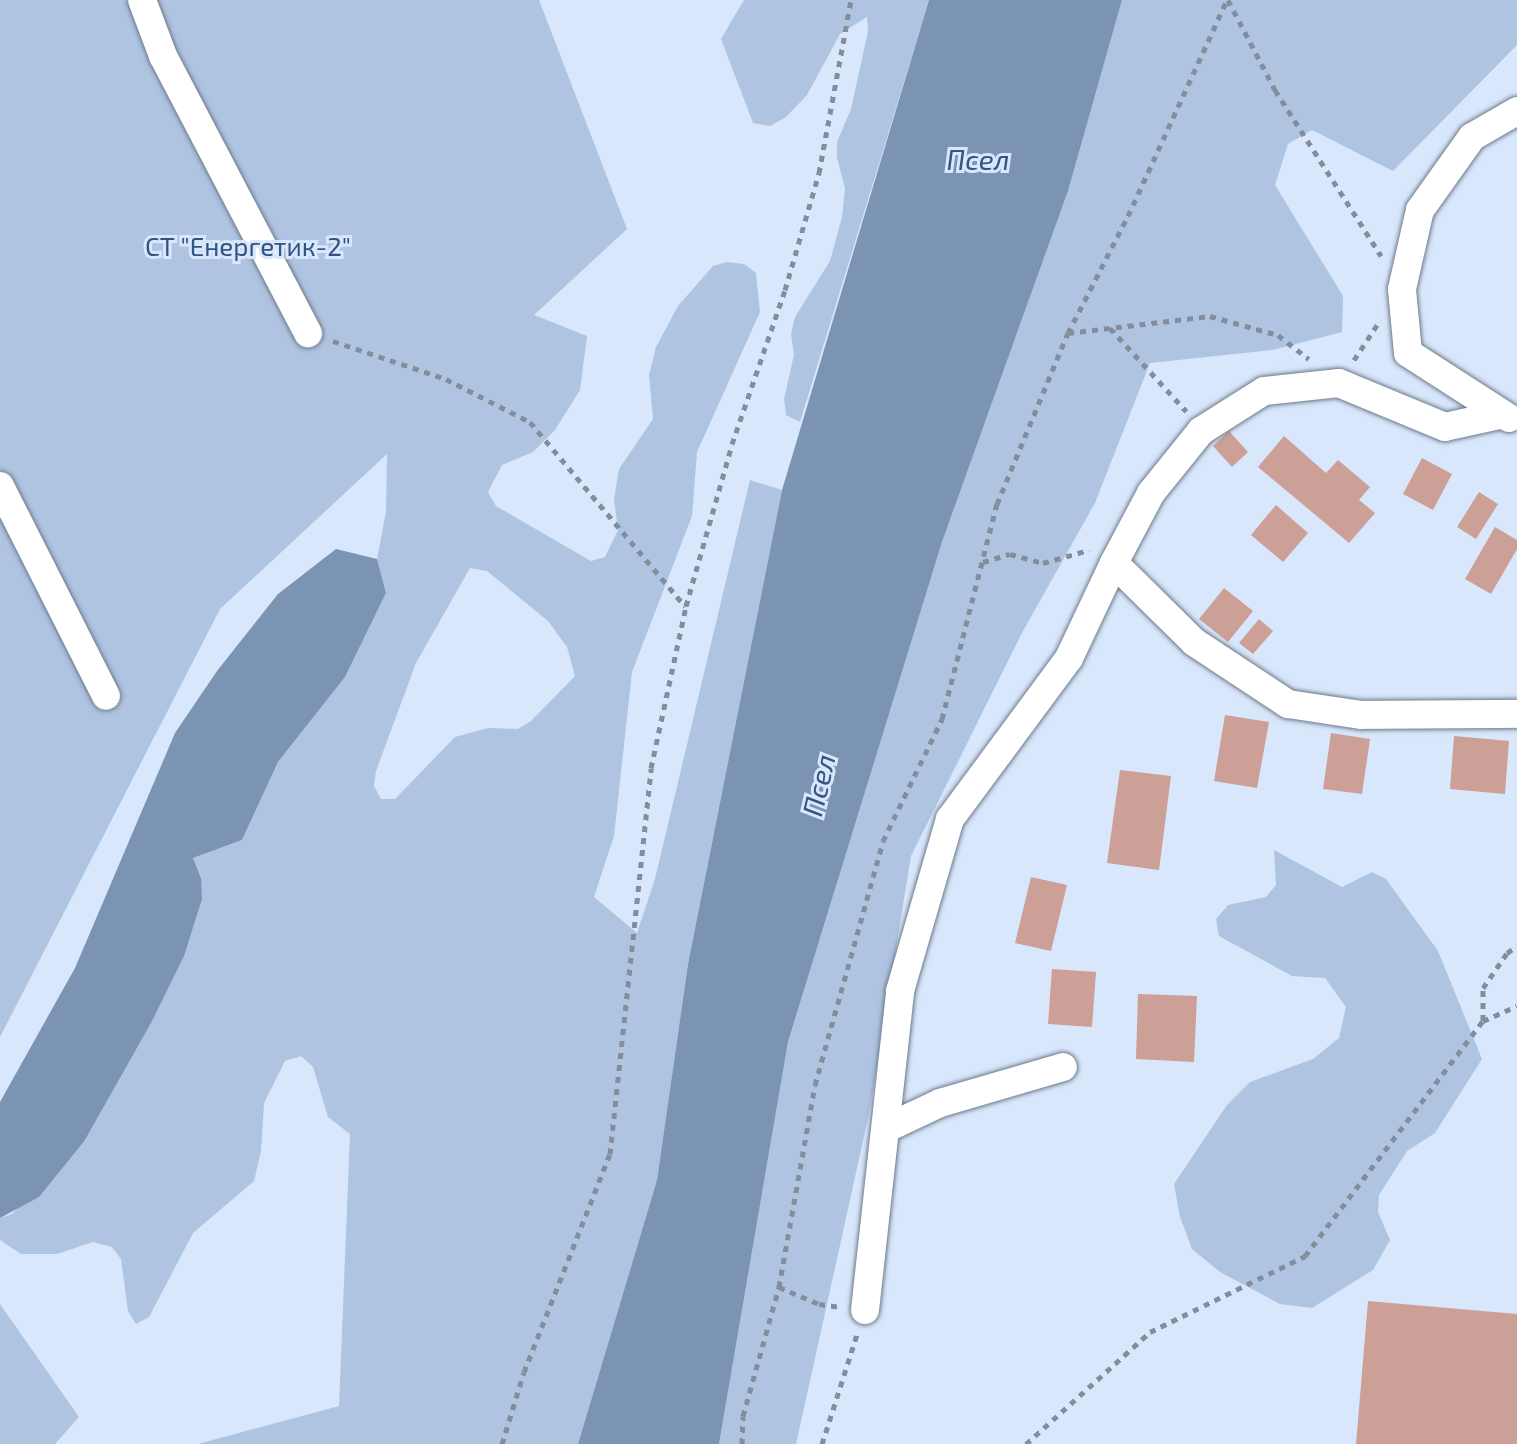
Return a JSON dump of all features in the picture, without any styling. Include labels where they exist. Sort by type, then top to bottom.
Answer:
[{"type":"street","points":[[142,0],[163,56],[308,333]]},
{"type":"street","points":[[1508,418],[1408,353],[1402,289],[1420,210],[1472,137],[1517,111]]},
{"type":"street","points":[[865,1310],[900,991],[950,819],[1069,658],[1151,493],[1201,431],[1264,391],[1339,383],[1445,427],[1508,418]]},
{"type":"street","points":[[0,486],[106,696]]},
{"type":"street","points":[[1114,563],[1194,642],[1288,704],[1362,715],[1517,714]]},
{"type":"street","points":[[887,1128],[940,1103],[1063,1067]]},
{"type":"path","points":[[502,1444],[524,1372],[610,1154],[651,768],[686,606],[732,444],[785,290],[819,173],[851,0]]},
{"type":"path","points":[[1068,333],[1210,316],[1278,335],[1339,383],[1402,289],[1275,90],[1228,0]]},
{"type":"path","points":[[742,1444],[743,1416],[779,1287],[815,1085],[883,841],[942,719],[997,504],[1068,333],[1135,201],[1228,0]]},
{"type":"path","points":[[1110,328],[1160,380],[1201,431]]},
{"type":"path","points":[[308,333],[446,379],[530,422],[686,606]]},
{"type":"path","points":[[982,562],[1010,554],[1043,563],[1087,549],[1114,563]]},
{"type":"path","points":[[1483,1021],[1483,988],[1507,953],[1517,946]]},
{"type":"path","points":[[1026,1444],[1150,1332],[1305,1256],[1483,1021],[1517,1006]]},
{"type":"path","points":[[779,1287],[819,1304],[865,1310],[822,1444]]},
{"type":"green space","name":"СТ \"Енергетик-2\"","points":[[0,0],[539,0],[627,229],[534,315],[587,336],[580,390],[555,430],[533,452],[502,465],[488,492],[496,506],[591,561],[605,557],[618,530],[614,499],[619,469],[653,419],[649,375],[656,347],[678,306],[713,266],[727,262],[744,264],[756,273],[760,312],[697,452],[692,516],[632,672],[614,836],[594,897],[637,933],[655,879],[750,480],[782,490],[688,964],[657,1180],[578,1444],[198,1444],[339,1406],[350,1134],[328,1117],[313,1067],[301,1056],[285,1061],[264,1103],[261,1151],[254,1181],[193,1233],[149,1317],[136,1324],[128,1311],[121,1259],[112,1247],[93,1242],[57,1254],[21,1254],[0,1240],[0,1218],[12,1214],[85,1140],[150,1025],[201,878],[193,858],[242,840],[278,762],[345,677],[386,593],[377,559],[386,512],[387,454],[220,609],[0,1037]],"holes":[[[470,568],[487,571],[548,621],[567,647],[575,676],[531,721],[518,729],[488,728],[455,737],[395,799],[381,799],[374,786],[376,771],[416,663]]]},
{"type":"green space","points":[[744,0],[929,0],[800,422],[786,415],[784,399],[794,355],[791,334],[795,317],[830,261],[842,217],[845,188],[837,158],[837,142],[851,109],[868,31],[867,17],[840,34],[807,95],[786,117],[770,126],[753,123],[721,39]]},
{"type":"green space","points":[[1122,0],[1517,0],[1517,45],[1393,171],[1312,130],[1288,144],[1275,185],[1343,296],[1342,332],[1273,350],[1150,363],[1095,503],[1023,631],[911,856],[869,1114],[796,1444],[719,1444],[788,1042],[942,542],[1068,191]]},
{"type":"green space","points":[[1274,850],[1342,887],[1372,872],[1386,879],[1438,951],[1482,1059],[1435,1133],[1407,1151],[1379,1195],[1378,1212],[1390,1240],[1373,1270],[1312,1308],[1280,1304],[1220,1272],[1192,1249],[1180,1217],[1174,1184],[1227,1105],[1250,1082],[1313,1059],[1339,1038],[1346,1007],[1325,978],[1292,976],[1219,936],[1216,919],[1228,905],[1266,897],[1276,885]]},
{"type":"green space","points":[[0,1304],[79,1417],[55,1444],[0,1444]]},
{"type":"water","name":"Псел","points":[[929,0],[1122,0],[1068,191],[942,542],[788,1042],[719,1444],[578,1444],[657,1180],[688,964],[782,490]]},
{"type":"water","points":[[336,549],[377,559],[386,593],[345,677],[278,762],[242,840],[193,858],[201,878],[202,899],[184,956],[150,1025],[85,1140],[39,1197],[0,1218],[0,1102],[75,968],[175,733],[217,671],[278,594]]},
{"type":"building","points":[[1229,431],[1248,452],[1232,467],[1213,446]]},
{"type":"building","points":[[1284,436],[1326,473],[1338,460],[1370,487],[1359,500],[1375,513],[1349,543],[1258,467]]},
{"type":"building","points":[[1422,458],[1452,474],[1433,510],[1403,494]]},
{"type":"building","points":[[1479,492],[1498,504],[1476,539],[1457,527]]},
{"type":"building","points":[[1276,505],[1308,533],[1283,562],[1251,535]]},
{"type":"building","points":[[1495,527],[1517,540],[1517,549],[1491,594],[1465,579]]},
{"type":"building","points":[[1224,588],[1253,611],[1228,642],[1199,619]]},
{"type":"building","points":[[1259,619],[1273,631],[1253,654],[1239,643]]},
{"type":"building","points":[[1225,715],[1269,722],[1257,788],[1214,781]]},
{"type":"building","points":[[1331,733],[1370,739],[1362,794],[1323,789]]},
{"type":"building","points":[[1454,736],[1509,741],[1505,794],[1450,789]]},
{"type":"building","points":[[1120,770],[1171,776],[1159,870],[1107,863]]},
{"type":"building","points":[[1031,877],[1067,885],[1051,951],[1015,943]]},
{"type":"building","points":[[1052,969],[1096,972],[1092,1027],[1048,1024]]},
{"type":"building","points":[[1138,994],[1197,996],[1194,1062],[1136,1059]]},
{"type":"building","points":[[1368,1301],[1517,1314],[1517,1444],[1356,1444]]}]
